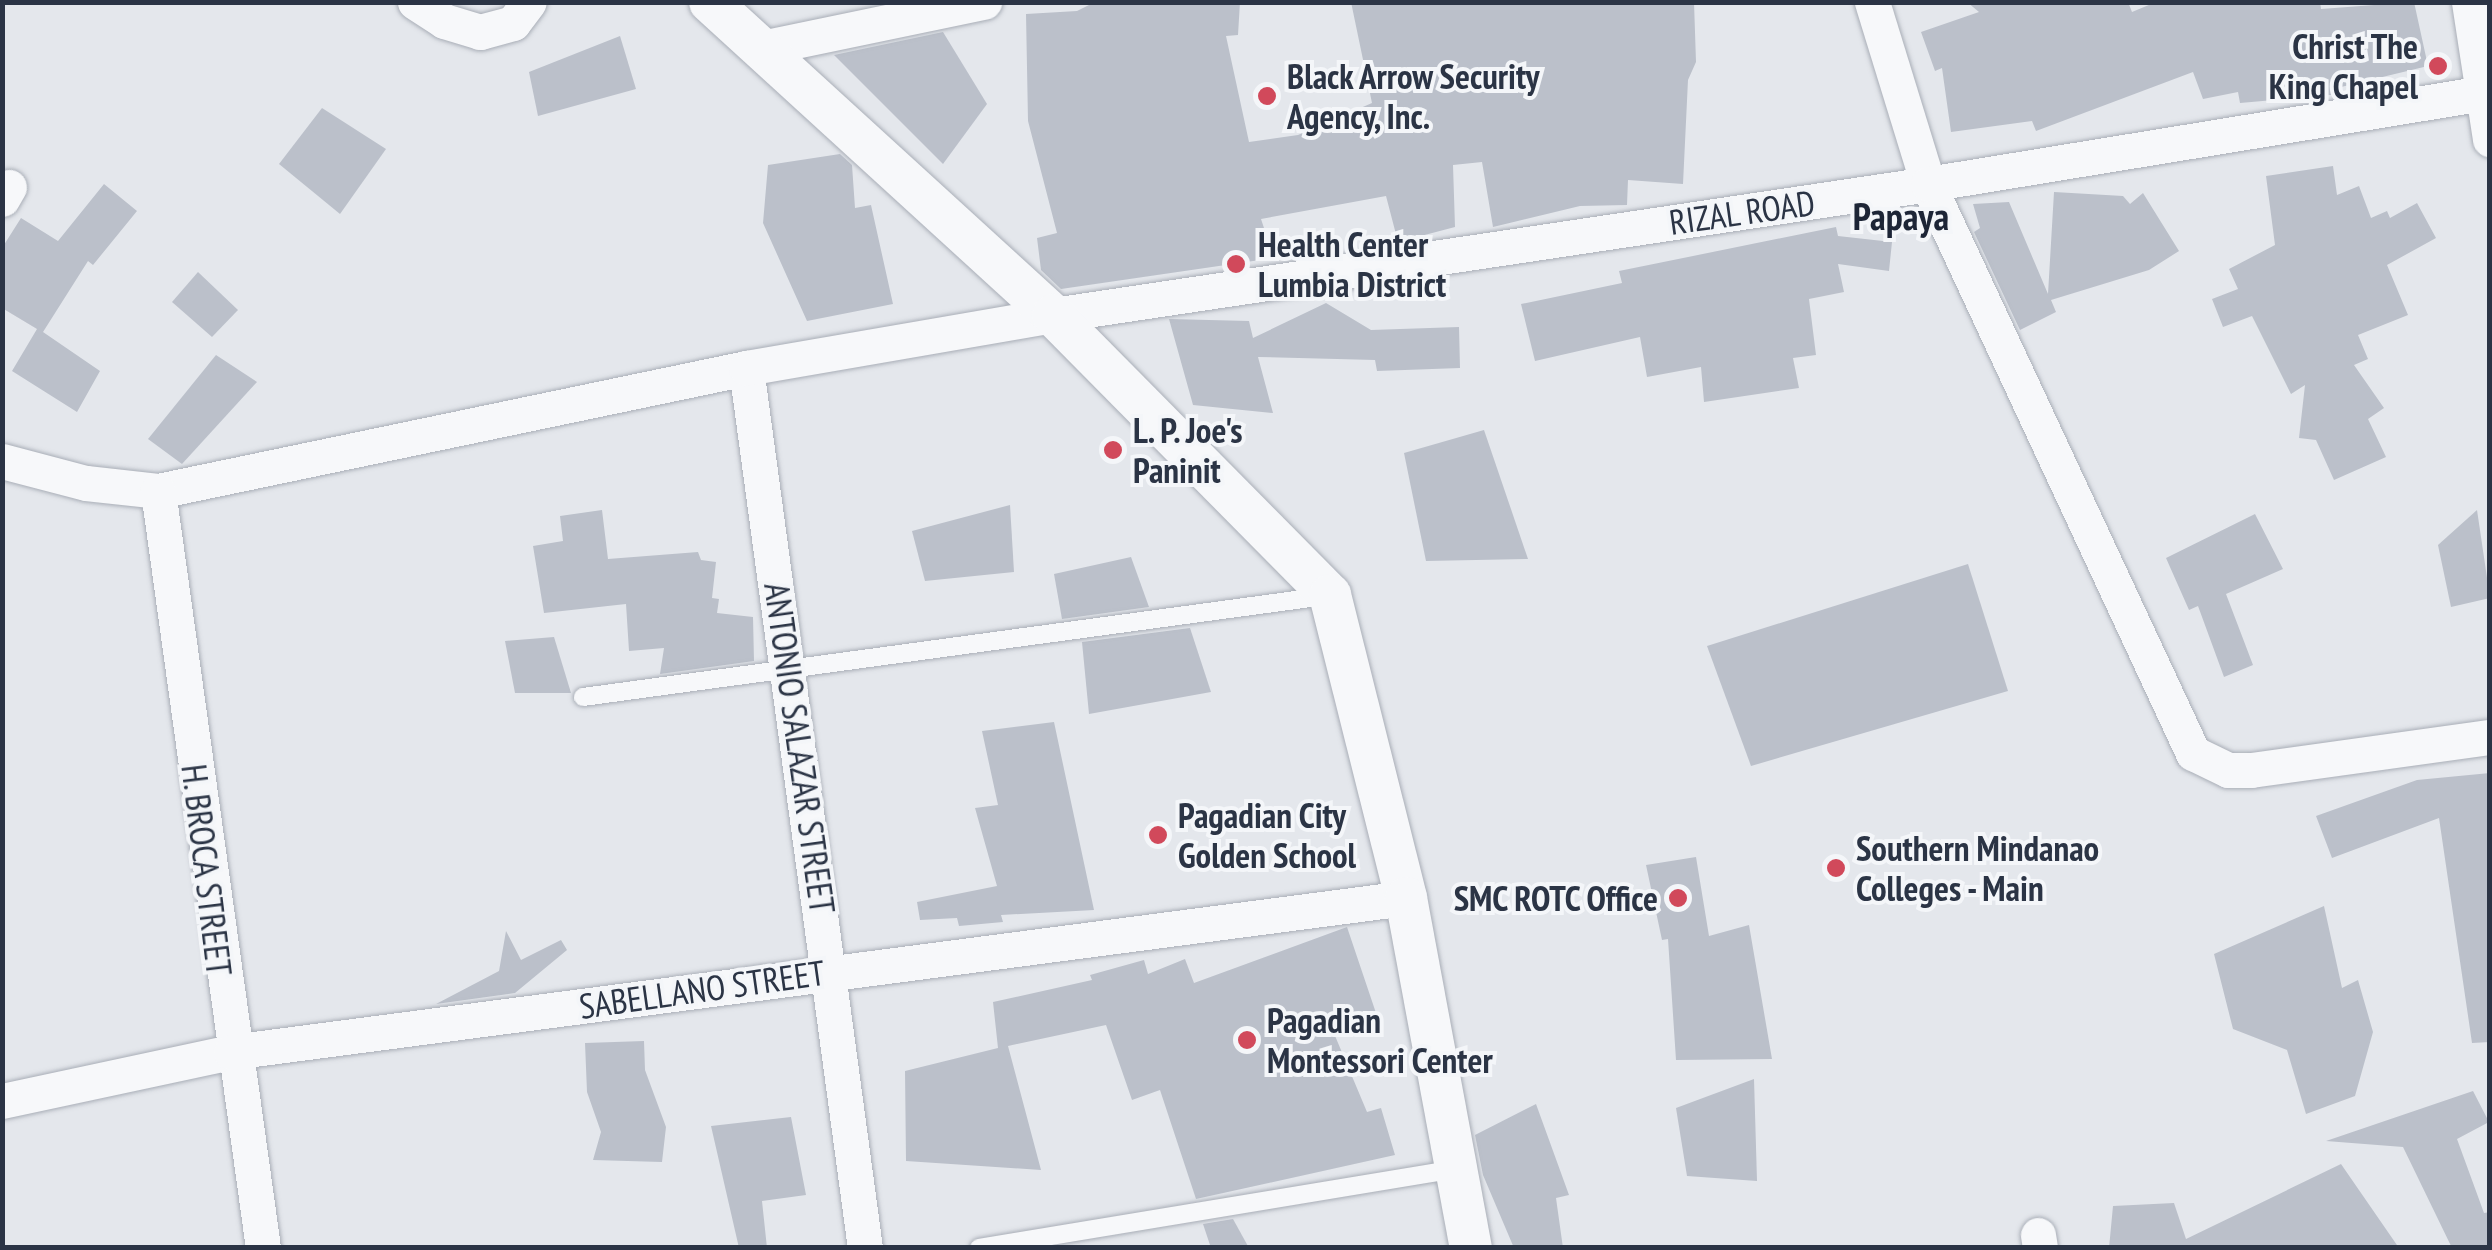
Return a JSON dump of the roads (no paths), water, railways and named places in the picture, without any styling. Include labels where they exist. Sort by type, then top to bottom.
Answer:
[{"type":"street","points":[[415,2],[444,21],[480,32],[513,23],[529,2]]},
{"type":"street","points":[[710,2],[1054,314],[1330,595],[1406,898],[1471,1248]]},
{"type":"street","points":[[760,48],[928,6],[984,2]]},
{"type":"street","points":[[1872,2],[1928,184],[2176,725],[2193,753],[2210,763],[2250,770],[2490,737]]},
{"type":"street","points":[[2469,2],[2487,93],[2490,139]]},
{"type":"street","name":"RIZAL ROAD","points":[[2,461],[86,484],[158,491],[746,368],[1054,314],[1928,184],[2487,93]]},
{"type":"street","name":"ANTONIO SALAZAR STREET","points":[[746,368],[792,671],[865,1248]]},
{"type":"street","name":"H. BROCA STREET","points":[[158,491],[231,1052],[263,1248]]},
{"type":"street","name":"SABELLANO STREET","points":[[2,1101],[231,1052],[1406,898]]},
{"type":"lane","points":[[583,697],[1330,595]]},
{"type":"lane","points":[[979,1248],[1457,1169]]},
{"type":"place","name":"Christ The King Chapel","points":[[2438,66]]},
{"type":"place","name":"Black Arrow Security Agency, Inc.","points":[[1267,96]]},
{"type":"place","name":"Health Center Lumbia District","points":[[1236,264]]},
{"type":"place","name":"L. P. Joe's Paninit","points":[[1113,450]]},
{"type":"place","name":"Pagadian City Golden School","points":[[1158,835]]},
{"type":"place","name":"Southern Mindanao Colleges - Main","points":[[1836,868]]},
{"type":"place","name":"SMC ROTC Office","points":[[1678,898]]},
{"type":"place","name":"Pagadian Montessori Center","points":[[1247,1040]]},
{"type":"district","name":"Papaya","points":[[1901,216]]}]
